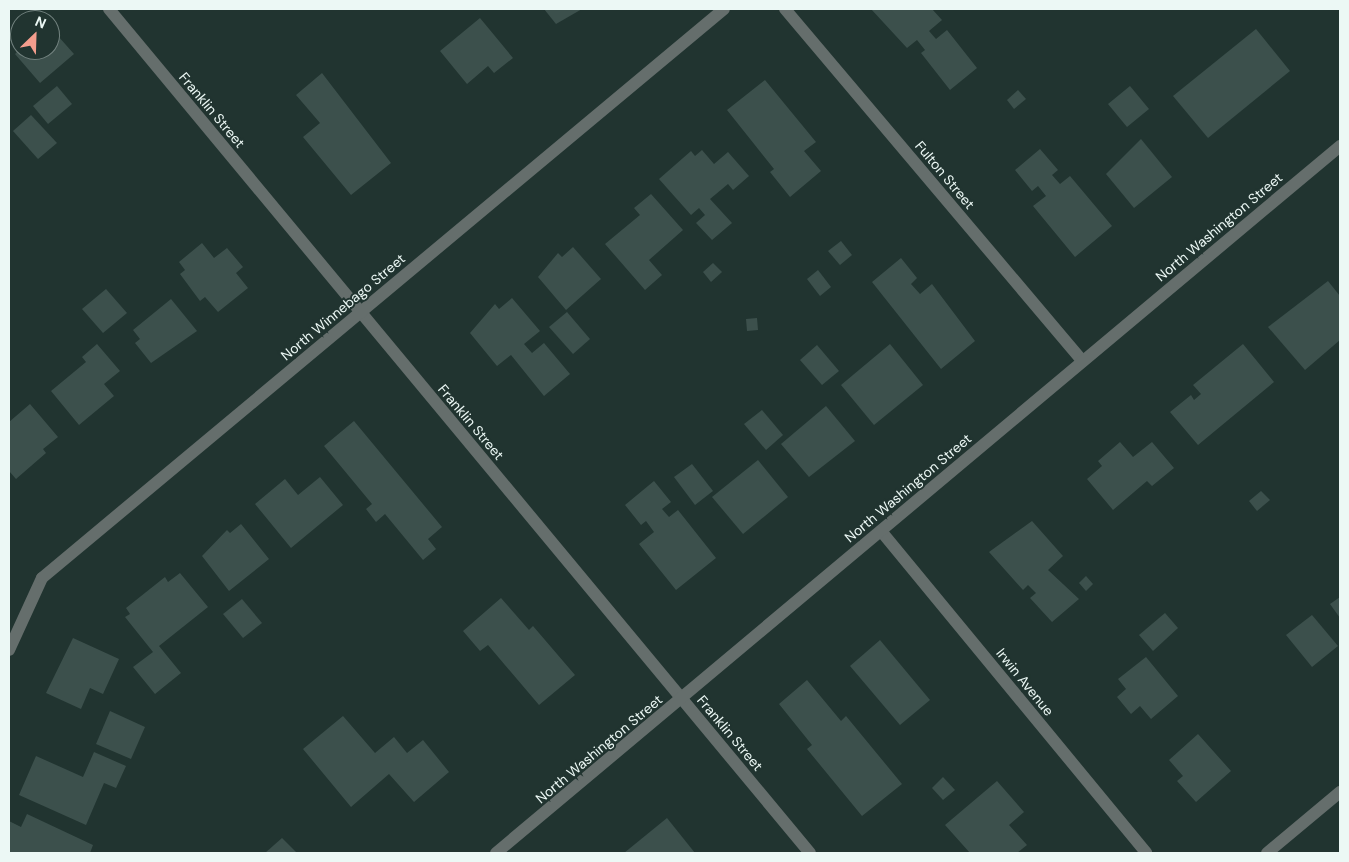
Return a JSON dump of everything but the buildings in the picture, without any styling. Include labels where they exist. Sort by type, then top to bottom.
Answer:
[{"type":"street","name":"Franklin Street","points":[[109,9],[810,853]]},
{"type":"street","name":"North Winnebago Street","points":[[9,650],[42,578],[724,9]]},
{"type":"street","name":"Fulton Street","points":[[785,9],[1082,361]]},
{"type":"street","name":"North Washington Street","points":[[496,853],[682,700],[1082,361],[1340,146]]},
{"type":"street","name":"Irwin Avenue","points":[[881,531],[1146,853]]},
{"type":"street","points":[[1267,853],[1340,792]]}]
